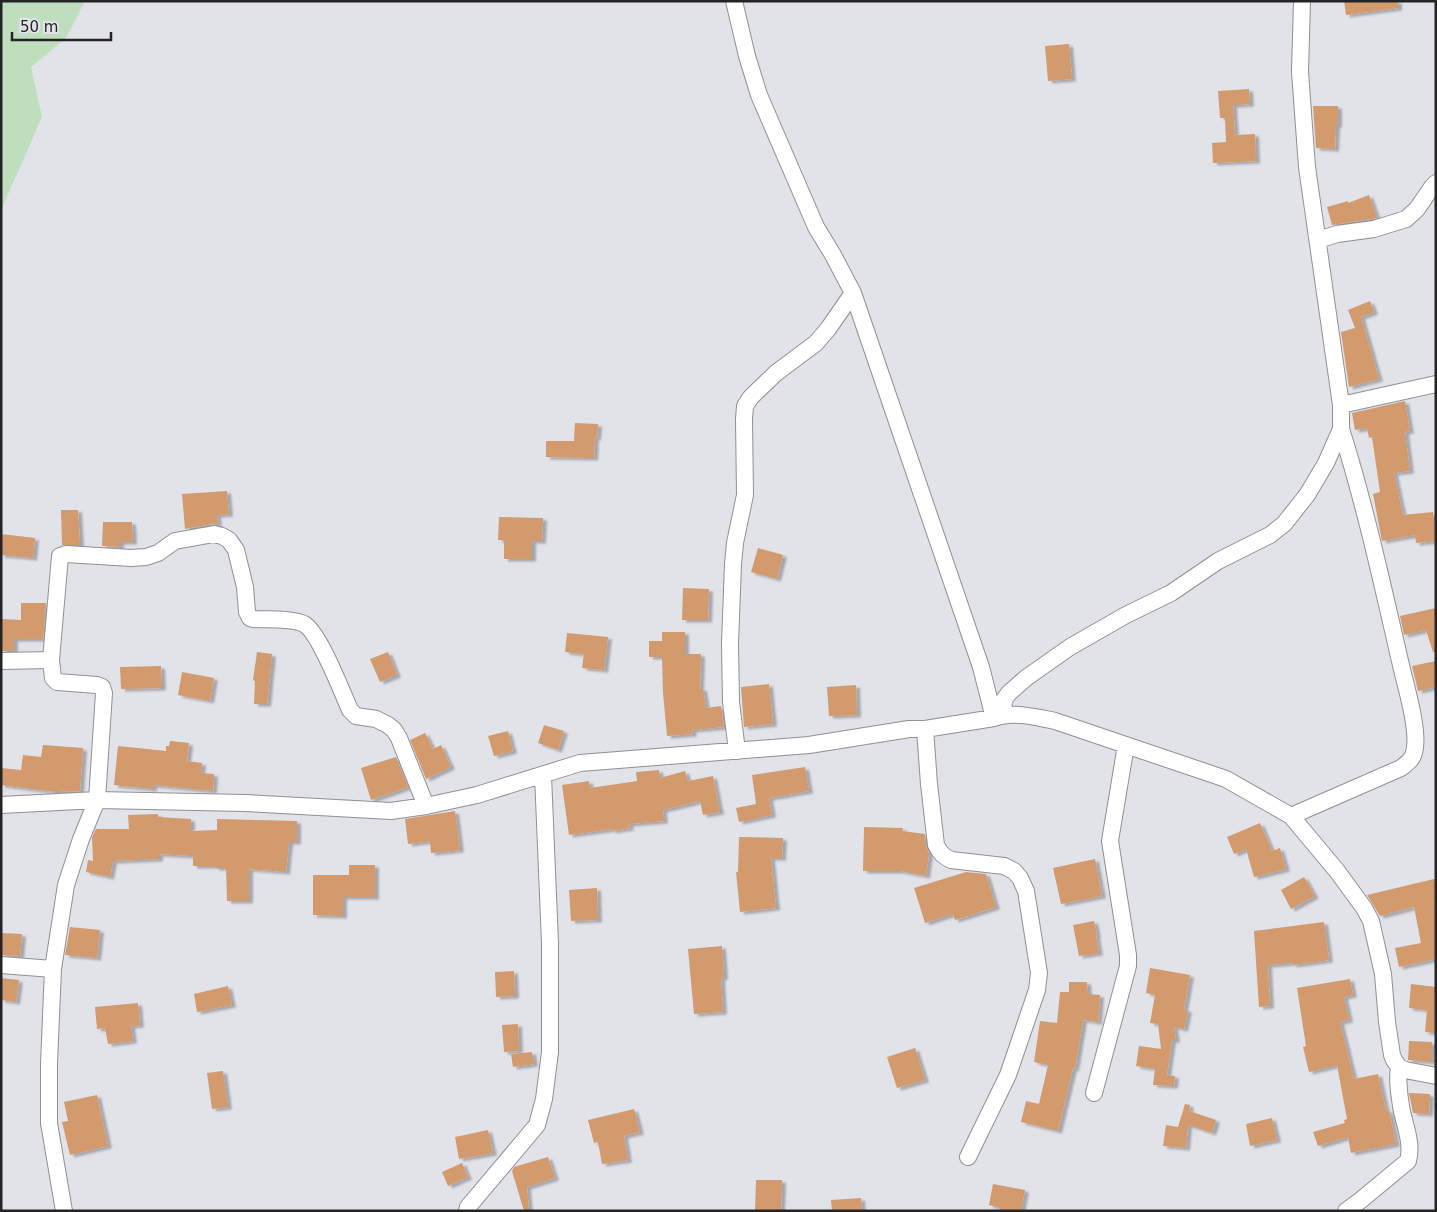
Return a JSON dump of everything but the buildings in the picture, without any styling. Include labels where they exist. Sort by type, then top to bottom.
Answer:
[{"type":"street","points":[[734,1],[747,56],[759,95],[816,227],[834,255],[852,293],[998,716]]},
{"type":"street","points":[[1291,816],[1401,768],[1413,758],[1416,746],[1413,720],[1381,580],[1341,429],[1341,405],[1307,167],[1301,102],[1302,1]]},
{"type":"street","points":[[1318,240],[1337,234],[1374,229],[1406,219],[1417,209],[1436,183]]},
{"type":"street","points":[[737,751],[731,702],[730,644],[735,543],[745,495],[745,406],[751,396],[776,372],[816,343],[828,330],[852,293]]},
{"type":"street","points":[[1341,405],[1436,384]]},
{"type":"street","points":[[998,716],[1009,693],[1026,678],[1070,647],[1126,615],[1170,593],[1218,561],[1270,535],[1284,524],[1308,495],[1326,463],[1341,429]]},
{"type":"street","points":[[64,1211],[49,1123],[49,1064],[53,969],[66,885],[97,800],[103,690],[102,687],[97,685],[55,682],[53,678],[52,660],[59,558],[62,554],[131,558],[146,557],[158,553],[175,541],[193,536],[214,534],[229,540],[236,550],[245,587],[247,612],[250,618],[294,621],[304,624],[312,631],[320,644],[350,710],[356,716],[376,719],[394,730],[399,738],[426,806]]},
{"type":"street","points":[[1,661],[52,660]]},
{"type":"street","points":[[1,805],[97,800],[245,803],[391,811],[477,795],[580,763],[809,745],[909,729],[924,729],[998,716],[1033,716],[1055,721],[1226,779],[1291,816],[1337,871],[1364,908],[1371,921],[1383,974],[1392,1055],[1399,1067],[1405,1070],[1436,1076]]},
{"type":"street","points":[[924,729],[936,845],[940,853],[951,860],[1004,866],[1014,871],[1020,878],[1026,891],[1039,973],[1037,990],[1008,1075],[968,1157]]},
{"type":"street","points":[[1094,1093],[1128,966],[1128,955],[1110,841],[1126,745]]},
{"type":"street","points":[[467,1211],[468,1207],[537,1125],[544,1099],[550,1052],[550,943],[544,775]]},
{"type":"street","points":[[1,965],[53,969]]},
{"type":"street","points":[[1346,1211],[1408,1161],[1410,1142],[1401,1107],[1398,1080],[1399,1067]]},
{"type":"green space","points":[[1,1],[85,1],[66,38],[31,67],[42,117],[1,210]]}]
